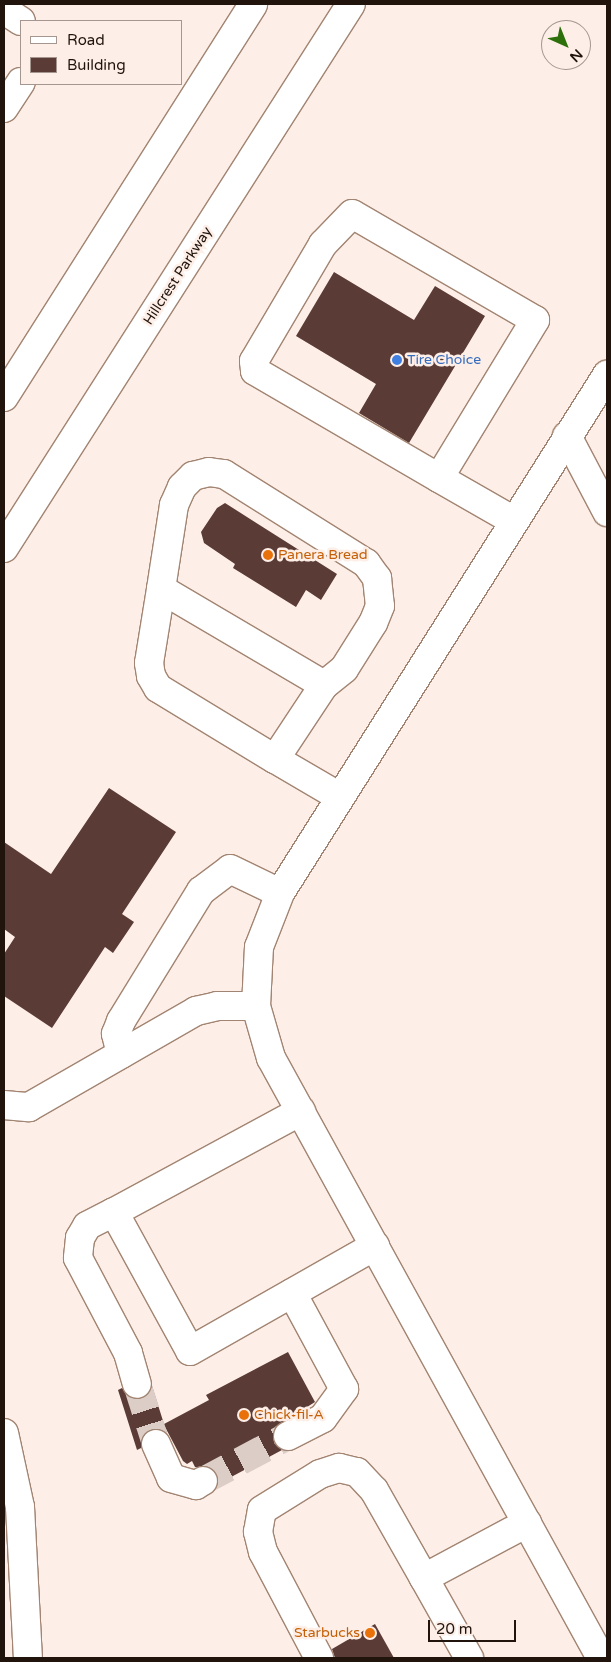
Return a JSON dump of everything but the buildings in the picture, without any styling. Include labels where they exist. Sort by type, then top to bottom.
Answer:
[{"type":"main road","points":[[4,397],[253,4]]},
{"type":"main road","name":"Hillcrest Parkway","points":[[4,548],[351,4]]},
{"type":"main road","points":[[4,10],[20,21]]},
{"type":"main road","points":[[4,108],[20,84]]},
{"type":"main road","points":[[440,478],[535,320],[352,214],[323,244],[254,361],[255,371],[514,521]]},
{"type":"main road","points":[[601,1658],[271,1058],[256,1006],[259,947],[280,893],[607,375]]},
{"type":"main road","points":[[567,436],[607,512]]},
{"type":"main road","points":[[275,759],[324,685],[344,669],[373,623],[380,606],[377,578],[366,563],[224,474],[209,472],[193,476],[182,487],[174,505],[149,663],[151,676],[158,688],[275,759],[340,797]]},
{"type":"main road","points":[[161,589],[324,685]]},
{"type":"main road","points":[[121,1054],[116,1034],[121,1021],[201,891],[230,869],[280,893]]},
{"type":"main road","points":[[4,1105],[29,1107],[196,1011],[217,1006],[256,1006]]},
{"type":"main road","points":[[137,1384],[128,1353],[78,1258],[80,1238],[87,1226],[300,1112]]},
{"type":"main road","points":[[114,1212],[190,1351],[375,1246]]},
{"type":"main road","points":[[288,1436],[323,1418],[344,1389],[292,1293]]},
{"type":"main road","points":[[4,1433],[20,1507],[28,1658]]},
{"type":"main road","points":[[156,1444],[171,1478],[196,1485],[203,1482]]},
{"type":"main road","points":[[319,1658],[263,1552],[258,1532],[262,1510],[320,1474],[339,1468],[356,1472],[374,1490],[469,1658]]},
{"type":"main road","points":[[424,1578],[527,1523]]},
{"type":"tunnel","points":[[137,1384],[156,1444]]},
{"type":"tunnel","points":[[203,1481],[288,1436]]},
{"type":"place","name":"Tire Choice","points":[[397,360]]},
{"type":"place","name":"Panera Bread","points":[[268,555]]},
{"type":"place","name":"Chick-fil-A","points":[[244,1415]]},
{"type":"place","name":"Starbucks","points":[[370,1633]]}]
